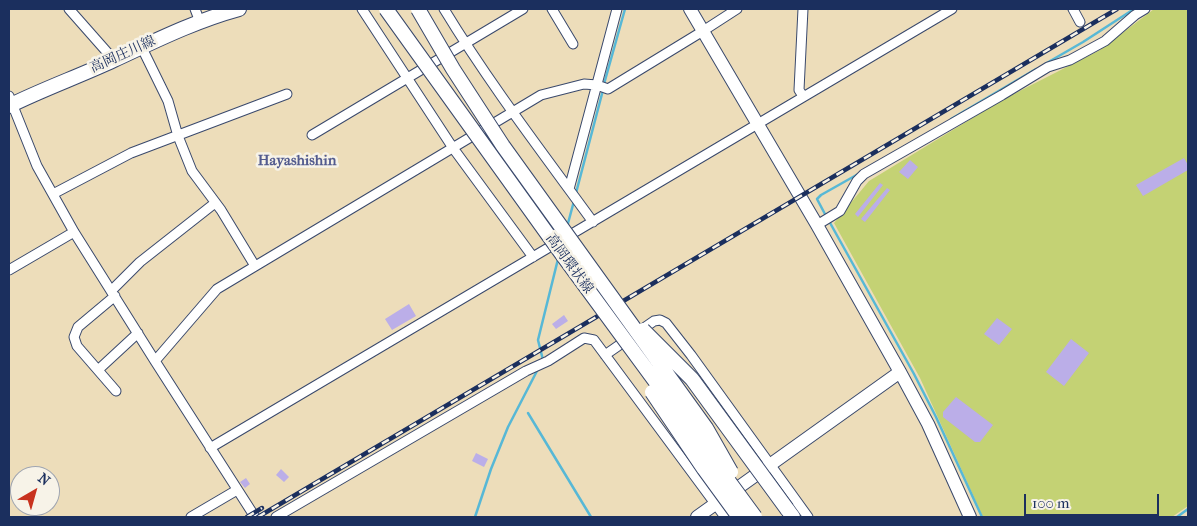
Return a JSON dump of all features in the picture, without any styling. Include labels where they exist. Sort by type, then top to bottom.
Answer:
[{"type":"main road","name":"高岡庄川線","points":[[10,102],[114,60],[197,15],[239,9]]},
{"type":"main road","name":"高岡環状線","points":[[386,9],[564,257],[756,517]]},
{"type":"main road","name":"高岡環状線","points":[[418,9],[453,69],[503,146],[706,428],[756,517]]},
{"type":"main road","points":[[564,257],[659,403],[704,469],[740,517]]},
{"type":"main road","points":[[611,297],[692,380],[790,513]]},
{"type":"street","points":[[69,9],[114,60]]},
{"type":"street","points":[[362,9],[454,148],[533,256]]},
{"type":"street","points":[[444,9],[513,112],[593,222]]},
{"type":"street","points":[[312,135],[523,9]]},
{"type":"street","points":[[552,9],[573,44]]},
{"type":"street","points":[[569,189],[602,87],[617,9]]},
{"type":"street","points":[[690,9],[758,123],[900,372],[928,424],[970,517]]},
{"type":"street","points":[[155,361],[217,289],[541,95],[584,84],[602,87],[703,31],[737,9]]},
{"type":"street","points":[[803,9],[799,90],[803,96]]},
{"type":"street","points":[[210,448],[952,9]]},
{"type":"street","points":[[1072,9],[1080,22]]},
{"type":"street","points":[[817,225],[840,211],[857,182],[864,174],[1002,96],[1048,67],[1070,60],[1105,41],[1134,15],[1145,9]]},
{"type":"street","points":[[141,46],[168,101],[178,136],[192,171],[256,266]]},
{"type":"street","points":[[53,194],[131,153],[287,94]]},
{"type":"street","points":[[10,102],[37,166],[74,232],[255,517]]},
{"type":"street","points":[[116,391],[77,346],[74,337],[78,327],[113,294],[140,262],[215,203]]},
{"type":"street","points":[[9,270],[74,232]]},
{"type":"street","points":[[605,354],[654,321],[660,320],[666,323],[808,517]]},
{"type":"street","points":[[98,370],[138,333]]},
{"type":"street","points":[[276,517],[526,371],[548,362],[584,338],[594,340],[725,517]]},
{"type":"street","points":[[697,517],[900,372]]},
{"type":"street","points":[[659,428],[713,386]]},
{"type":"street","points":[[192,517],[237,490]]},
{"type":"green space","points":[[1154,9],[1188,9],[1188,506],[1172,517],[983,517],[920,378],[834,223],[869,181],[1002,100],[1100,50]]},
{"type":"building","points":[[1184,158],[1188,165],[1188,170],[1143,196],[1136,185]]},
{"type":"building","points":[[910,160],[918,167],[908,179],[899,172]]},
{"type":"building","points":[[880,183],[883,185],[858,217],[855,214]]},
{"type":"building","points":[[887,188],[890,190],[865,222],[861,219]]},
{"type":"building","points":[[409,304],[416,316],[392,330],[385,319]]},
{"type":"building","points":[[564,315],[568,321],[556,329],[552,324]]},
{"type":"building","points":[[997,318],[1012,329],[999,345],[984,334]]},
{"type":"building","points":[[1071,339],[1089,353],[1064,386],[1046,372]]},
{"type":"building","points":[[956,397],[993,425],[980,442],[975,442],[943,417],[943,412]]},
{"type":"building","points":[[476,453],[488,459],[484,467],[472,461]]},
{"type":"building","points":[[281,469],[289,477],[284,482],[276,475]]},
{"type":"building","points":[[246,478],[250,484],[245,488],[240,482]]},
{"type":"waterway","points":[[604,84],[625,9]]},
{"type":"waterway","points":[[1045,64],[1134,9]]},
{"type":"waterway","points":[[951,119],[1036,69]]},
{"type":"waterway","points":[[576,193],[603,90]]},
{"type":"waterway","points":[[826,216],[817,199],[860,173]]},
{"type":"waterway","points":[[567,227],[574,201]]},
{"type":"waterway","points":[[829,221],[914,374],[982,517]]},
{"type":"waterway","points":[[543,360],[538,340],[558,259]]},
{"type":"waterway","points":[[475,517],[491,469],[508,427],[538,369]]},
{"type":"waterway","points":[[528,413],[591,517]]},
{"type":"waterway","points":[[1177,517],[1188,509]]},
{"type":"railway","points":[[258,517],[1117,9]]},
{"type":"railway","points":[[247,517],[262,508]]},
{"type":"district","name":"Hayashishin","points":[[297,161]]}]
